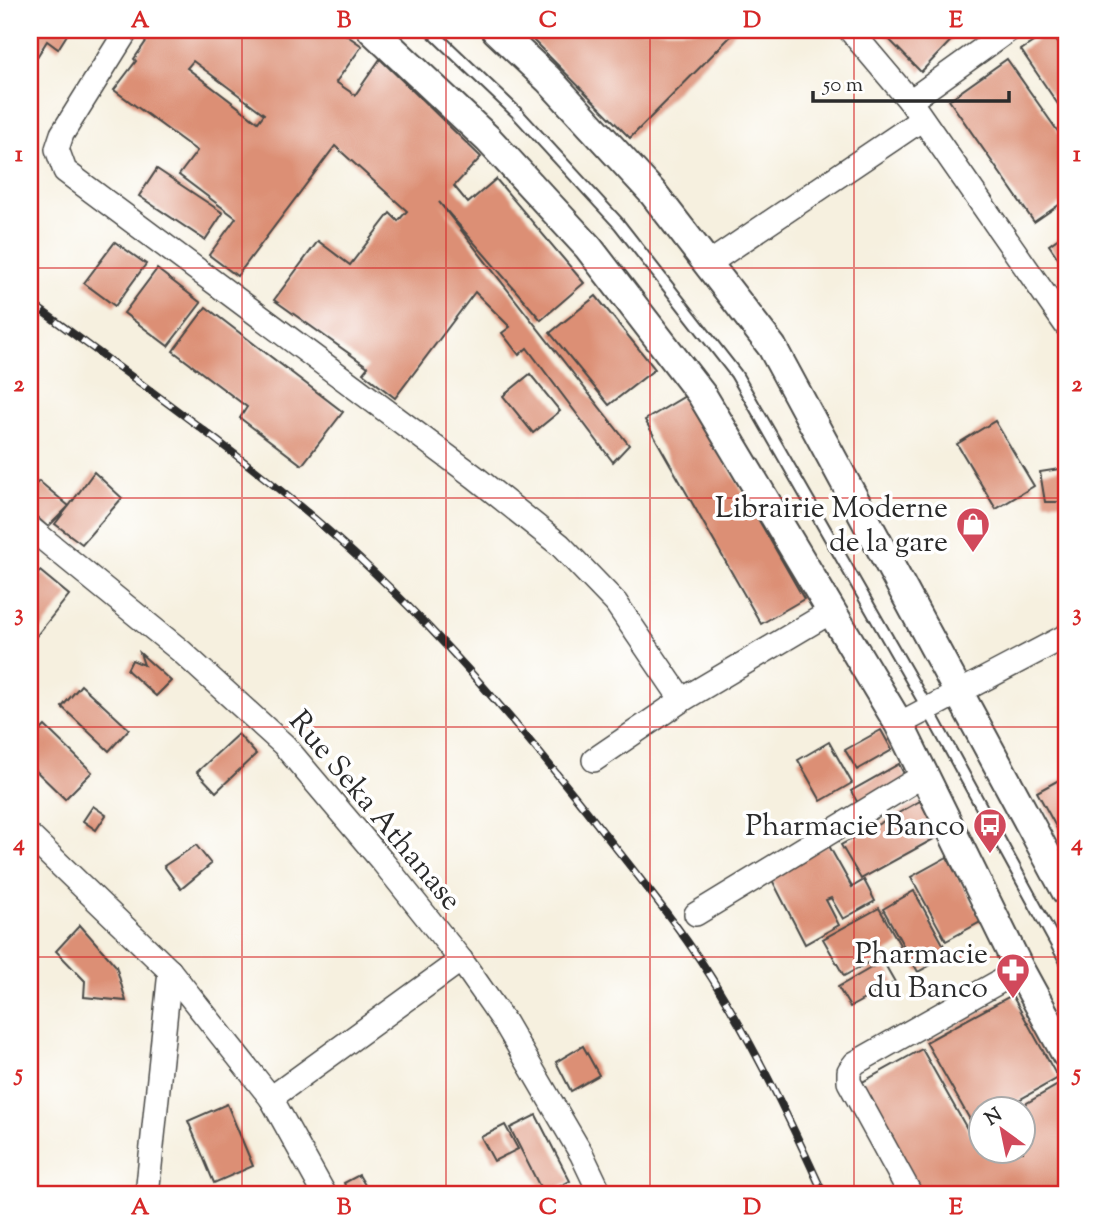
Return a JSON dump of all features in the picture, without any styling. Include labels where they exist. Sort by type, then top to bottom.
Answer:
[{"type":"street","points":[[127,30],[62,134],[57,149],[65,171],[475,477],[560,545],[616,603],[682,700]]},
{"type":"street","points":[[372,30],[488,139],[588,247],[702,395],[899,724],[1020,970],[1066,1054]]},
{"type":"street","points":[[496,30],[548,79],[653,193],[772,347],[1066,891]]},
{"type":"street","points":[[850,30],[916,111],[1066,325]]},
{"type":"street","points":[[708,264],[916,111],[1009,30]]},
{"type":"street","name":"Rue Seka Athanase","points":[[30,528],[182,652],[284,745],[461,960],[505,1023],[582,1155],[601,1195]]},
{"type":"street","points":[[594,760],[682,700],[832,611]]},
{"type":"street","points":[[899,724],[1066,636]]},
{"type":"street","points":[[696,914],[924,775]]},
{"type":"street","points":[[30,835],[170,971],[271,1098],[325,1195]]},
{"type":"street","points":[[271,1098],[461,960]]},
{"type":"street","points":[[911,1195],[849,1082],[849,1071],[855,1063],[1020,970]]},
{"type":"street","points":[[147,1195],[170,971]]},
{"type":"lane","points":[[430,30],[517,113],[619,224],[736,374],[928,709],[1066,962]]},
{"type":"building","points":[[30,30],[70,30],[58,49],[47,41],[30,68]]},
{"type":"building","points":[[154,30],[339,30],[362,46],[336,82],[355,95],[380,59],[481,157],[454,186],[468,203],[496,179],[584,283],[541,320],[439,202],[629,445],[613,462],[527,348],[519,355],[502,333],[510,327],[475,292],[395,398],[363,373],[368,367],[274,300],[318,241],[350,265],[390,213],[398,221],[407,211],[335,146],[237,276],[209,255],[236,218],[179,175],[197,151],[114,90],[136,61],[134,59]],"holes":[[[193,61],[264,114],[258,122],[187,68]]]},
{"type":"building","points":[[523,30],[737,30],[630,138]]},
{"type":"building","points":[[880,30],[961,30],[921,72]]},
{"type":"building","points":[[1050,31],[1066,55],[1066,116],[1021,50]]},
{"type":"building","points":[[1007,59],[1066,143],[1066,200],[1034,222],[949,100]]},
{"type":"building","points":[[157,169],[223,213],[205,240],[139,196]]},
{"type":"building","points":[[1066,233],[1066,270],[1049,245]]},
{"type":"building","points":[[115,242],[146,264],[115,306],[84,283]]},
{"type":"building","points":[[157,269],[201,303],[168,346],[124,313]]},
{"type":"building","points":[[596,296],[655,369],[609,405],[550,333]]},
{"type":"building","points":[[206,307],[343,412],[302,465],[240,418],[247,407],[173,351]]},
{"type":"building","points":[[530,374],[560,411],[533,433],[503,396]]},
{"type":"building","points":[[687,395],[804,599],[761,624],[645,420]]},
{"type":"building","points":[[995,421],[1034,486],[996,509],[957,444]]},
{"type":"building","points":[[1066,468],[1066,502],[1045,502],[1040,472]]},
{"type":"building","points":[[94,472],[122,498],[82,544],[55,524]]},
{"type":"building","points":[[39,481],[69,506],[48,527],[30,511],[30,490]]},
{"type":"building","points":[[40,571],[69,595],[30,644],[30,584]]},
{"type":"building","points":[[140,653],[171,681],[156,696],[127,670],[132,660],[144,665]]},
{"type":"building","points":[[81,685],[129,729],[109,751],[62,707]]},
{"type":"building","points":[[45,726],[92,772],[65,799],[30,765],[30,741]]},
{"type":"building","points":[[881,730],[892,750],[857,770],[845,750]]},
{"type":"building","points":[[238,734],[256,754],[216,792],[197,772]]},
{"type":"building","points":[[829,742],[852,783],[821,801],[798,760]]},
{"type":"building","points":[[899,764],[907,780],[860,807],[851,791]]},
{"type":"building","points":[[1066,776],[1066,845],[1037,792]]},
{"type":"building","points":[[920,801],[939,836],[861,879],[841,845]]},
{"type":"building","points":[[93,806],[106,815],[96,830],[83,821]]},
{"type":"building","points":[[828,844],[852,887],[864,880],[875,901],[843,919],[831,898],[826,900],[839,925],[805,944],[770,876]]},
{"type":"building","points":[[196,845],[211,864],[181,889],[164,866]]},
{"type":"building","points":[[947,857],[982,921],[946,941],[911,877]]},
{"type":"building","points":[[914,891],[949,955],[918,972],[883,909]]},
{"type":"building","points":[[879,908],[900,945],[844,976],[823,939]]},
{"type":"building","points":[[80,925],[116,966],[126,1001],[84,997],[85,981],[56,951]]},
{"type":"building","points":[[883,961],[895,982],[850,1007],[838,987]]},
{"type":"building","points":[[1012,995],[1058,1078],[1026,1096],[967,1096],[967,1114],[926,1042]]},
{"type":"building","points":[[583,1046],[599,1075],[571,1091],[556,1062]]},
{"type":"building","points":[[922,1049],[967,1129],[967,1166],[1036,1166],[1036,1098],[1058,1085],[1066,1100],[1066,1195],[921,1195],[859,1084]]},
{"type":"building","points":[[227,1104],[253,1166],[214,1183],[188,1121]]},
{"type":"building","points":[[536,1115],[570,1181],[544,1195],[510,1128]]},
{"type":"building","points":[[505,1125],[518,1149],[494,1161],[481,1137]]},
{"type":"building","points":[[359,1175],[371,1195],[350,1195],[344,1183]]},
{"type":"railway","points":[[30,302],[210,435],[316,520],[394,592],[468,669],[571,791],[681,932],[709,974],[763,1068],[824,1195]]},
{"type":"place","name":"Librairie Moderne de la gare","points":[[973,554]]},
{"type":"place","name":"Pharmacie Banco","points":[[990,855]]},
{"type":"place","name":"Pharmacie du Banco","points":[[1013,1000]]}]
